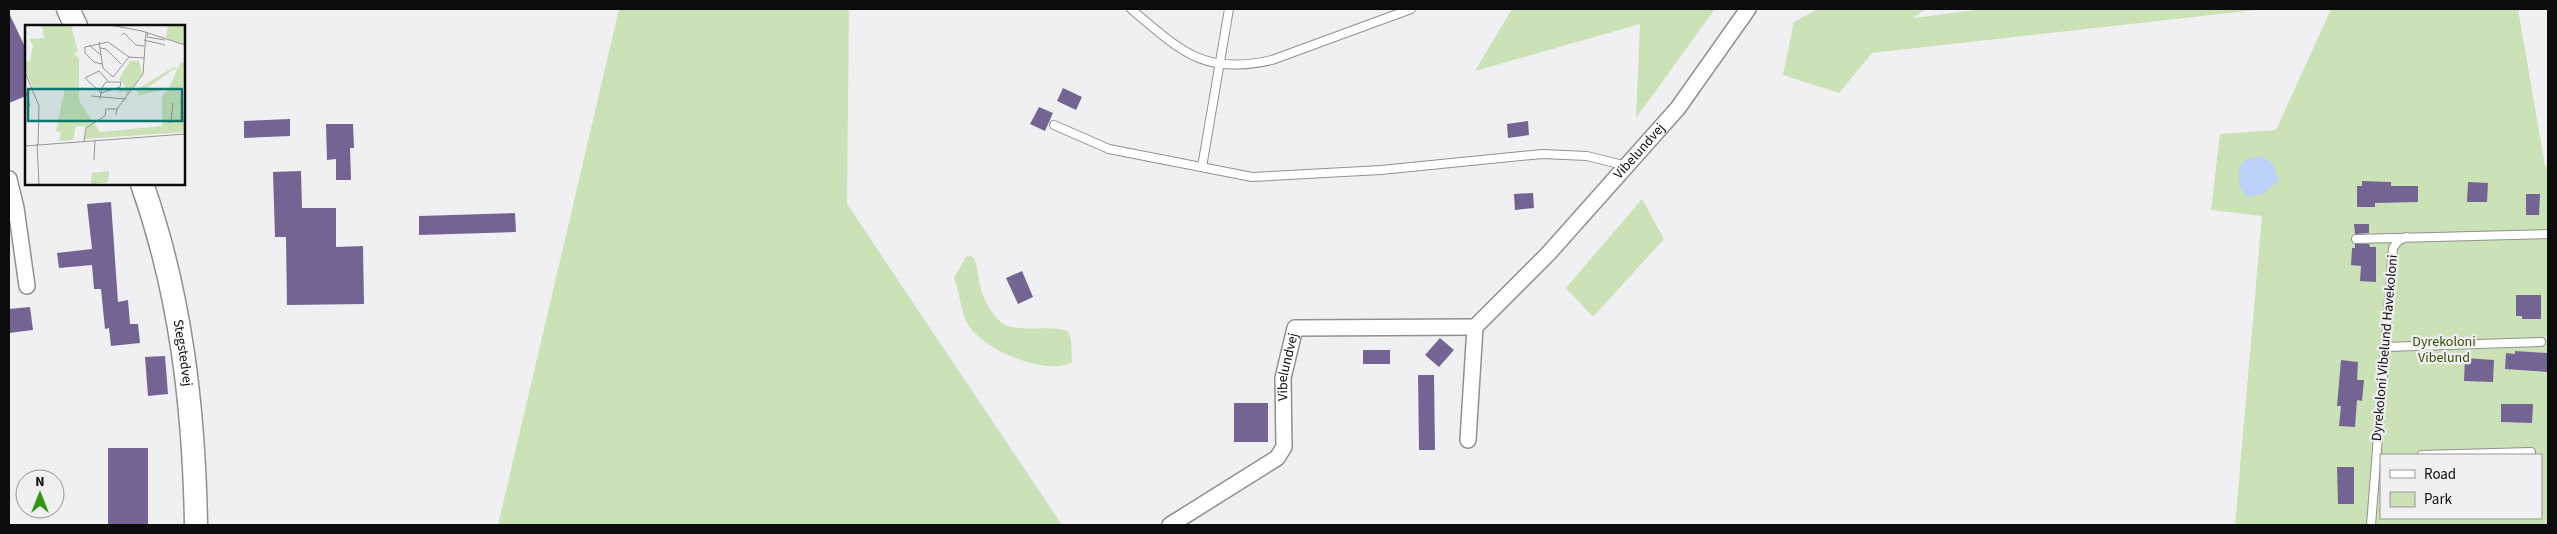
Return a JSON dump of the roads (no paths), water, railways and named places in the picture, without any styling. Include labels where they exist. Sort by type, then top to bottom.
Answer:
[{"type":"street","points":[[68,9],[76,25]]},
{"type":"street","name":"Vibelundvej","points":[[1170,525],[1277,458],[1284,447],[1283,378],[1295,328],[1475,327],[1548,254],[1678,108],[1748,9]]},
{"type":"street","points":[[9,179],[16,208],[27,286]]},
{"type":"street","name":"Stegstedvej","points":[[142,185],[173,292],[189,386],[195,473],[196,525]]},
{"type":"street","points":[[1468,440],[1475,327]]},
{"type":"lane","points":[[1131,9],[1191,56],[1219,64],[1250,65],[1272,60],[1411,9]]},
{"type":"lane","points":[[1202,168],[1228,9]]},
{"type":"lane","points":[[1054,125],[1109,149],[1202,168],[1268,178],[1542,154],[1587,156],[1627,166]]},
{"type":"lane","name":"Dyrekoloni Vibelund Havekoloni","points":[[2356,239],[2548,234]]},
{"type":"lane","name":"Dyrekoloni Vibelund Havekoloni","points":[[2371,525],[2378,456],[2384,347],[2394,248],[2398,241],[2406,237]]},
{"type":"lane","points":[[2384,347],[2541,342]]},
{"type":"lane","points":[[2459,454],[2532,452]]},
{"type":"water","points":[[2262,156],[2273,164],[2279,180],[2263,194],[2247,197],[2239,185],[2239,167],[2247,159]]},
{"type":"park label","name":"Dyrekoloni Vibelund","points":[[2444,350]]}]
